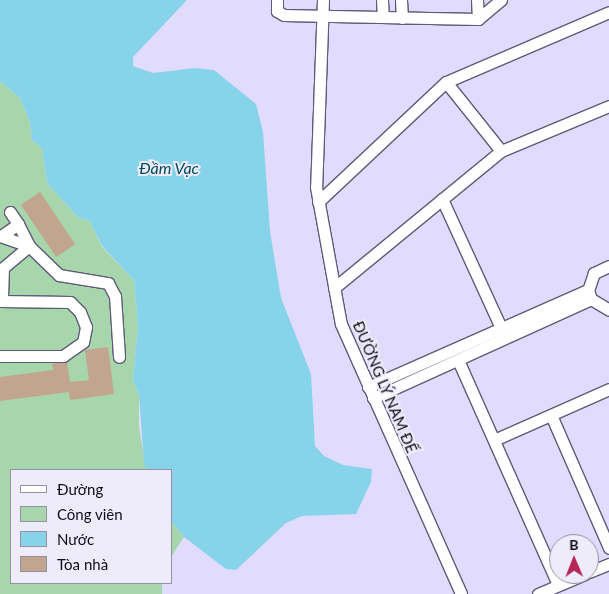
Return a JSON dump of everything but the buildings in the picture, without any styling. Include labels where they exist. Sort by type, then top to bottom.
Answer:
[{"type":"street","points":[[277,0],[277,11],[284,15],[478,19],[501,0]]},
{"type":"street","name":"ĐƯỜNG LÝ NAM ĐẾ","points":[[323,0],[321,16],[318,202],[341,324],[370,393],[461,594]]},
{"type":"street","points":[[382,0],[383,17]]},
{"type":"street","points":[[401,0],[402,18]]},
{"type":"street","points":[[477,0],[478,19]]},
{"type":"street","points":[[318,202],[446,82],[609,12]]},
{"type":"street","points":[[446,82],[501,151]]},
{"type":"street","points":[[334,288],[501,151],[609,106]]},
{"type":"street","points":[[442,199],[501,328]]},
{"type":"street","points":[[10,212],[29,246],[59,276],[101,280],[112,287],[119,357]]},
{"type":"street","points":[[0,236],[18,224]]},
{"type":"street","points":[[0,236],[29,246]]},
{"type":"street","points":[[0,356],[63,356],[83,342],[86,327],[80,312],[70,302],[1,301],[3,268],[29,246]]},
{"type":"street","points":[[589,295],[594,273],[609,266]]},
{"type":"street","points":[[370,393],[501,328],[589,295]]},
{"type":"street","points":[[589,295],[609,310]]},
{"type":"street","points":[[370,393],[458,360],[589,295]]},
{"type":"street","points":[[458,360],[558,585],[538,594]]},
{"type":"street","points":[[494,440],[609,389]]},
{"type":"street","points":[[551,416],[609,548]]},
{"type":"green space","points":[[0,81],[20,98],[30,122],[32,140],[42,148],[47,183],[78,217],[90,221],[102,247],[134,280],[138,326],[133,380],[139,395],[139,426],[146,469],[10,469],[10,584],[162,584],[162,594],[0,594]]},
{"type":"green space","points":[[172,522],[184,537],[172,555]]},
{"type":"water","name":"Đầm Vạc","points":[[0,0],[187,0],[133,57],[133,66],[153,73],[195,68],[214,70],[256,104],[263,132],[270,231],[281,298],[311,374],[315,446],[324,456],[343,465],[372,469],[371,482],[356,514],[302,516],[286,523],[236,570],[226,569],[184,537],[172,522],[172,469],[146,469],[144,463],[139,395],[133,380],[138,326],[134,280],[102,246],[90,221],[78,217],[47,183],[42,148],[32,140],[30,122],[20,98],[0,81]]}]
